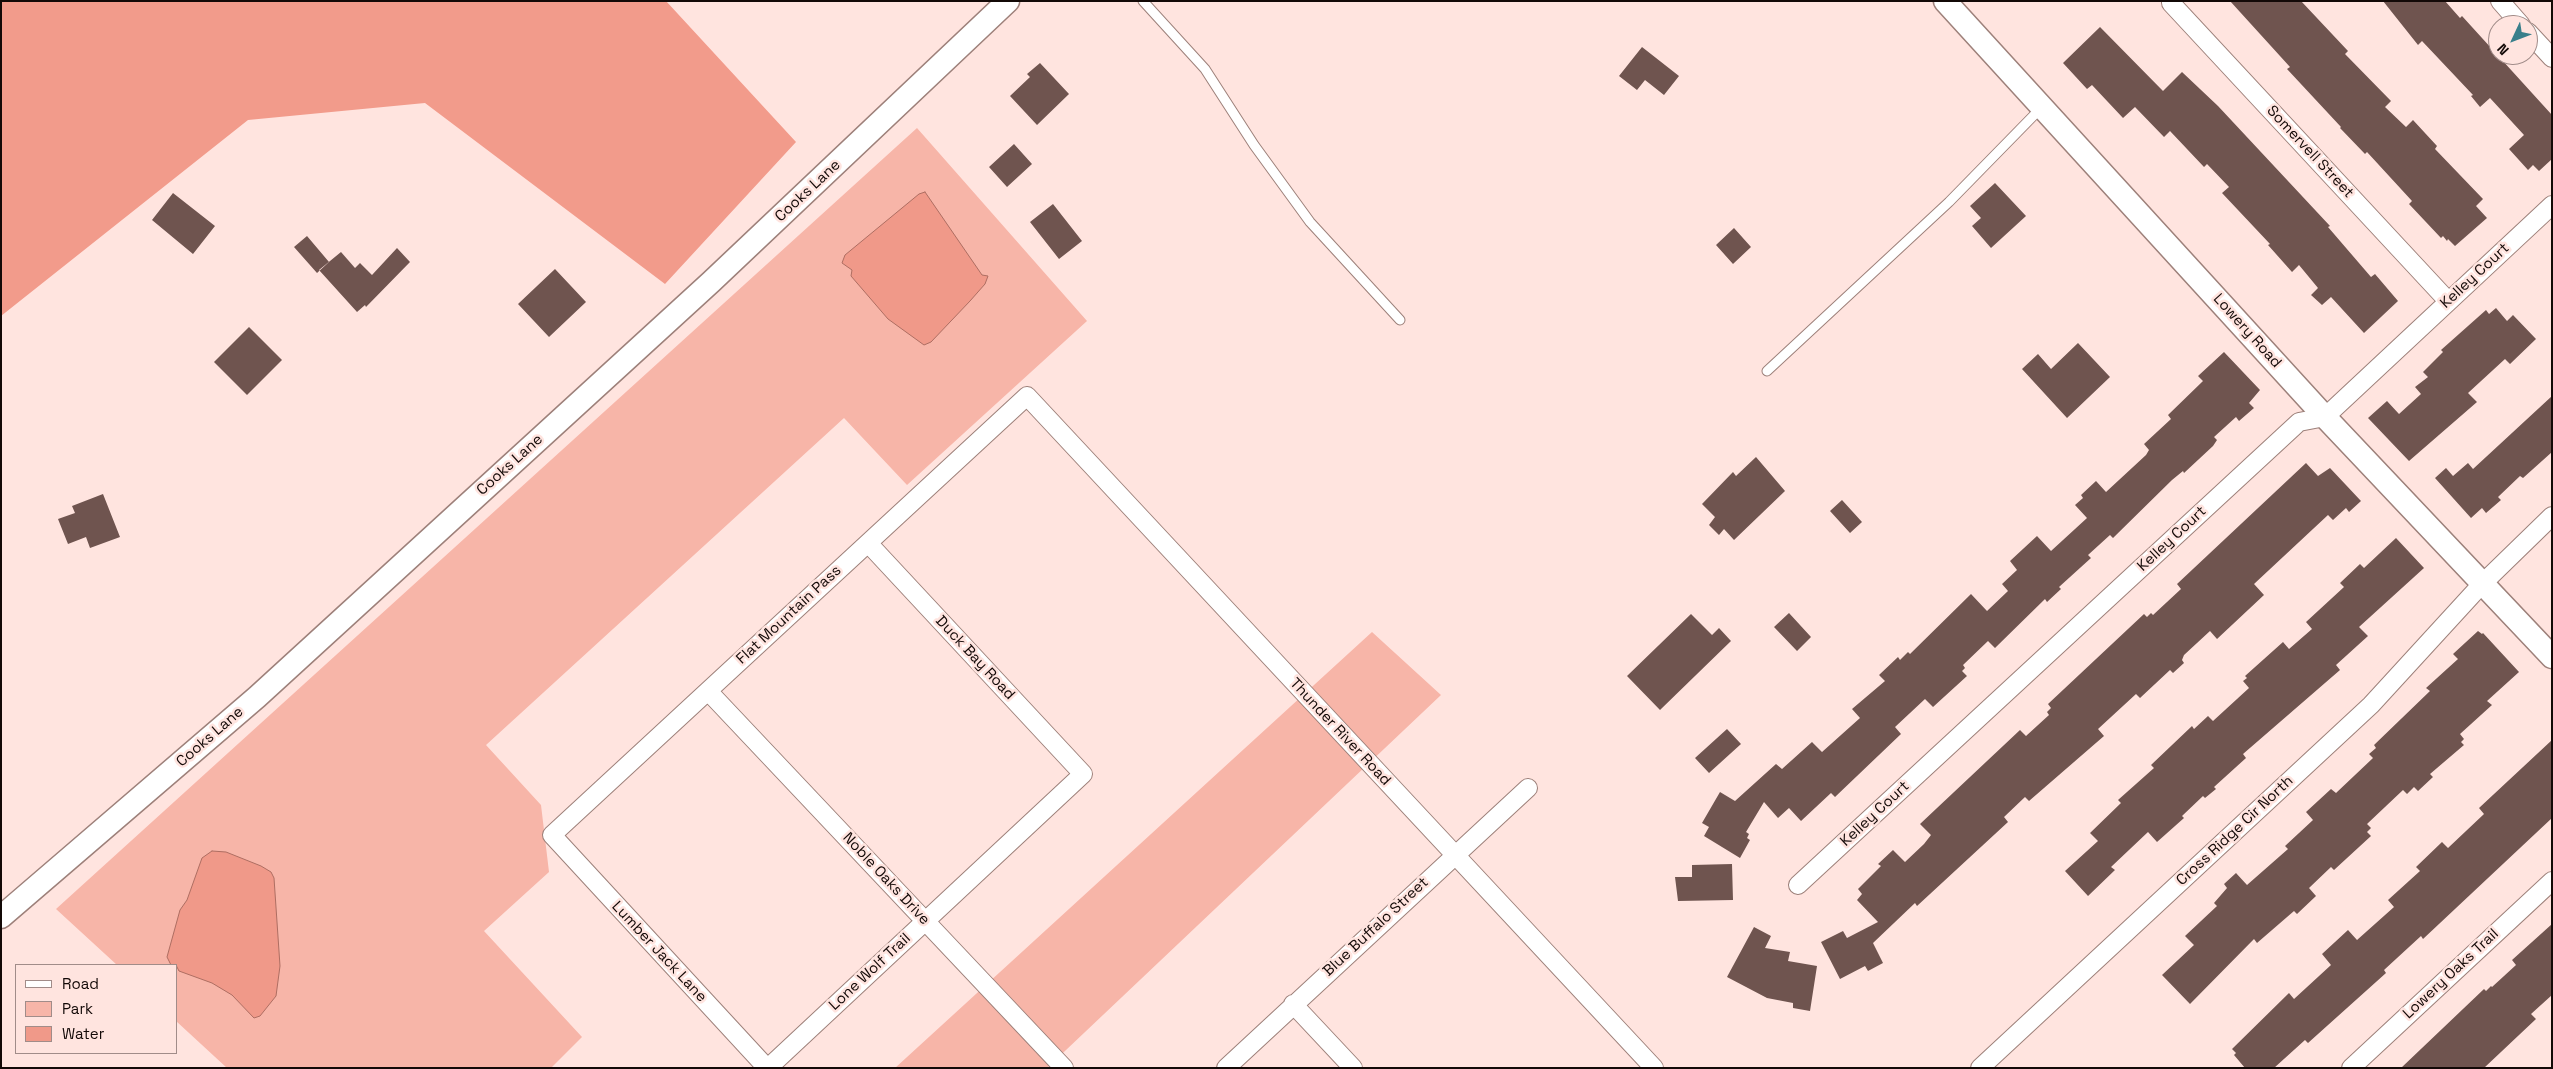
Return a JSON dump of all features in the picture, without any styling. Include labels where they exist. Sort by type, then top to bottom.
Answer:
[{"type":"street","name":"Cooks Lane","points":[[1,917],[257,697],[711,282],[1008,1]]},
{"type":"street","name":"Lowery Road","points":[[1945,1],[2325,417],[2552,658]]},
{"type":"street","points":[[2500,1],[2513,15]]},
{"type":"street","name":"Somervell Street","points":[[2170,3],[2448,301]]},
{"type":"street","points":[[2538,43],[2552,58]]},
{"type":"street","name":"Kelley Court","points":[[1798,885],[2299,422],[2325,417],[2552,205]]},
{"type":"street","name":"Flat Mountain Pass","points":[[552,835],[1027,396]]},
{"type":"street","name":"Thunder River Road","points":[[1027,396],[1654,1068]]},
{"type":"street","name":"Cross Ridge Cir North","points":[[1980,1068],[2371,705],[2481,584],[2552,516]]},
{"type":"street","name":"Duck Bay Road","points":[[868,543],[1083,774]]},
{"type":"street","name":"Noble Oaks Drive","points":[[708,691],[1064,1068]]},
{"type":"street","name":"Lone Wolf Trail","points":[[768,1068],[1083,774]]},
{"type":"street","name":"Blue Buffalo Street","points":[[1226,1068],[1528,788]]},
{"type":"street","name":"Lumber Jack Lane","points":[[552,835],[768,1068]]},
{"type":"street","name":"Lowery Oaks Trail","points":[[2351,1068],[2552,881]]},
{"type":"street","points":[[1293,1004],[1353,1068]]},
{"type":"lane","points":[[1143,1],[1205,69],[1259,152],[1310,222],[1400,320]]},
{"type":"lane","points":[[1767,371],[1955,195],[2042,106]]},
{"type":"green space","points":[[917,128],[1087,321],[907,485],[844,418],[486,745],[541,805],[549,872],[484,931],[582,1037],[551,1068],[227,1068],[178,1023],[178,964],[116,964],[56,909]]},
{"type":"green space","points":[[1372,632],[1441,695],[1047,1068],[895,1068]]},
{"type":"shaded area","points":[[1,1],[666,1],[796,142],[665,284],[425,103],[248,120],[1,316]]},
{"type":"water","points":[[925,192],[982,275],[988,276],[985,284],[970,301],[931,342],[924,345],[888,319],[851,276],[852,270],[842,263],[845,255],[919,194]]},
{"type":"water","points":[[212,851],[226,852],[261,866],[271,872],[274,878],[280,966],[276,996],[260,1016],[254,1018],[232,995],[212,983],[179,971],[178,964],[170,964],[167,957],[180,910],[187,900],[202,858]]},
{"type":"building","points":[[2230,1],[2301,1],[2348,51],[2345,54],[2391,101],[2385,107],[2406,127],[2413,120],[2437,146],[2435,149],[2483,199],[2476,206],[2487,218],[2455,246],[2443,236],[2441,238],[2409,204],[2412,201],[2367,152],[2365,154],[2340,128],[2287,69],[2290,67]]},
{"type":"building","points":[[2383,1],[2445,1],[2460,18],[2462,16],[2488,45],[2488,65],[2507,65],[2552,115],[2552,159],[2539,171],[2533,165],[2528,170],[2509,149],[2524,135],[2490,98],[2480,107],[2471,96],[2473,95],[2422,41],[2418,45]]},
{"type":"building","points":[[2100,27],[2163,91],[2182,72],[2218,106],[2330,226],[2328,227],[2371,277],[2375,274],[2398,301],[2364,333],[2331,297],[2322,305],[2311,295],[2318,288],[2299,265],[2292,272],[2268,245],[2270,244],[2222,193],[2229,187],[2207,164],[2204,167],[2170,131],[2164,137],[2135,107],[2123,118],[2092,85],[2087,89],[2063,63]]},
{"type":"building","points":[[1642,47],[1679,76],[1664,95],[1645,80],[1637,90],[1619,76]]},
{"type":"building","points":[[1040,63],[1069,94],[1037,125],[1010,96],[1030,77],[1027,74]]},
{"type":"building","points":[[1014,144],[1032,164],[1007,187],[989,167]]},
{"type":"building","points":[[1995,183],[2026,216],[1991,248],[1972,226],[1981,218],[1970,206]]},
{"type":"building","points":[[173,193],[215,226],[193,254],[152,220]]},
{"type":"building","points":[[1053,204],[1082,241],[1059,259],[1030,222]]},
{"type":"building","points":[[1734,228],[1751,247],[1733,264],[1716,245]]},
{"type":"building","points":[[307,236],[329,262],[317,273],[294,247]]},
{"type":"building","points":[[397,248],[410,262],[366,307],[365,305],[357,312],[319,270],[341,252],[355,268],[360,263],[372,275]]},
{"type":"building","points":[[555,269],[586,302],[549,337],[518,304]]},
{"type":"building","points":[[2496,308],[2507,321],[2513,315],[2536,339],[2510,364],[2505,359],[2468,393],[2477,402],[2409,461],[2368,418],[2387,401],[2399,414],[2421,394],[2415,387],[2428,377],[2423,372],[2443,352],[2441,350],[2486,310],[2489,314]]},
{"type":"building","points":[[249,327],[282,360],[247,395],[214,362]]},
{"type":"building","points":[[2078,343],[2110,377],[2067,418],[2022,369],[2038,354],[2051,369]]},
{"type":"building","points":[[2224,352],[2260,390],[2249,403],[2254,408],[2239,421],[2236,417],[2214,437],[2217,440],[2213,446],[2184,473],[2183,471],[2172,480],[2113,538],[2110,535],[2088,555],[2091,558],[2059,587],[2061,589],[2047,602],[2045,599],[1995,648],[1988,641],[1963,665],[1965,668],[1962,671],[1967,676],[1933,707],[1925,699],[1895,727],[1901,734],[1835,797],[1831,793],[1801,821],[1789,808],[1778,818],[1764,802],[1746,832],[1749,834],[1747,838],[1750,840],[1740,858],[1704,836],[1709,827],[1702,823],[1720,792],[1735,801],[1776,764],[1782,769],[1812,742],[1822,752],[1860,718],[1852,709],[1885,681],[1879,675],[1898,657],[1900,660],[1908,652],[1910,654],[1971,594],[1987,611],[2008,591],[2002,584],[2017,570],[2010,561],[2037,536],[2051,551],[2087,518],[2075,505],[2083,498],[2081,495],[2096,481],[2106,492],[2146,455],[2149,450],[2144,444],[2171,419],[2168,415],[2203,381],[2198,376]]},
{"type":"building","points":[[2552,396],[2552,452],[2523,478],[2520,476],[2498,497],[2501,500],[2486,513],[2482,508],[2471,518],[2435,478],[2446,468],[2453,476],[2468,463],[2473,469]]},
{"type":"building","points":[[1756,457],[1785,491],[1734,540],[1724,529],[1719,535],[1709,525],[1715,517],[1702,504],[1733,472],[1736,476]]},
{"type":"building","points":[[2306,463],[2318,476],[2330,468],[2361,501],[2349,512],[2346,508],[2333,520],[2328,515],[2254,584],[2264,595],[2217,639],[2210,631],[2184,655],[2182,660],[2184,663],[2173,673],[2170,670],[2140,698],[2136,694],[2098,729],[2104,736],[2029,801],[2025,797],[2004,817],[2008,822],[1917,906],[1915,903],[1873,943],[1883,963],[1868,971],[1865,966],[1840,979],[1821,942],[1843,931],[1847,938],[1878,922],[1857,900],[1862,894],[1858,889],[1881,866],[1878,864],[1893,850],[1905,862],[1931,835],[1920,824],[2020,730],[2026,736],[2049,715],[2047,712],[2051,708],[2048,704],[2144,614],[2147,617],[2151,613],[2153,615],[2181,589],[2177,584]]},
{"type":"building","points":[[103,494],[120,537],[90,548],[86,537],[68,544],[58,519],[75,513],[72,506]]},
{"type":"building","points":[[1842,500],[1862,522],[1850,533],[1830,511]]},
{"type":"building","points":[[2396,538],[2424,568],[2359,627],[2368,636],[2336,665],[2340,670],[2243,754],[2246,758],[2214,787],[2216,789],[2205,798],[2203,796],[2182,816],[2184,818],[2157,842],[2148,832],[2111,867],[2115,870],[2088,896],[2065,871],[2098,841],[2090,833],[2121,803],[2118,800],[2154,768],[2151,765],[2192,726],[2194,729],[2208,716],[2213,721],[2249,688],[2243,681],[2247,678],[2245,676],[2283,642],[2289,649],[2312,629],[2306,622],[2344,587],[2340,583],[2360,564],[2364,568]]},
{"type":"building","points":[[1789,613],[1811,637],[1797,651],[1774,627]]},
{"type":"building","points":[[1691,614],[1712,635],[1719,628],[1731,641],[1660,710],[1627,676]]},
{"type":"building","points":[[2478,631],[2483,633],[2519,672],[2487,701],[2492,705],[2460,734],[2464,739],[2461,742],[2464,745],[2430,774],[2433,777],[2418,791],[2414,787],[2407,794],[2403,790],[2367,824],[2371,828],[2367,832],[2371,836],[2334,870],[2331,867],[2309,888],[2316,896],[2297,914],[2294,911],[2257,943],[2254,939],[2190,1004],[2162,975],[2194,945],[2185,936],[2217,906],[2214,903],[2227,888],[2224,884],[2236,873],[2247,885],[2288,849],[2285,846],[2313,820],[2306,812],[2331,789],[2336,793],[2373,758],[2369,754],[2376,748],[2374,745],[2430,691],[2426,688],[2458,659],[2453,654]]},
{"type":"building","points":[[1727,729],[1741,744],[1709,773],[1695,758]]},
{"type":"building","points":[[2552,740],[2552,818],[2423,939],[2421,936],[2384,970],[2386,973],[2308,1043],[2305,1040],[2274,1068],[2245,1068],[2234,1055],[2236,1053],[2232,1049],[2289,993],[2294,999],[2331,965],[2322,954],[2348,930],[2357,940],[2394,907],[2388,900],[2420,871],[2416,867],[2442,842],[2448,848],[2484,814],[2479,808]]},
{"type":"building","points":[[1732,864],[1733,900],[1678,901],[1675,877],[1692,877],[1692,865]]},
{"type":"building","points":[[2552,924],[2552,995],[2531,1014],[2536,1019],[2484,1068],[2401,1068],[2484,989],[2486,991],[2492,987],[2516,965],[2512,960]]},
{"type":"building","points":[[1754,927],[1771,936],[1765,948],[1790,952],[1788,961],[1817,966],[1810,1011],[1793,1008],[1793,1003],[1767,998],[1727,977]]}]
